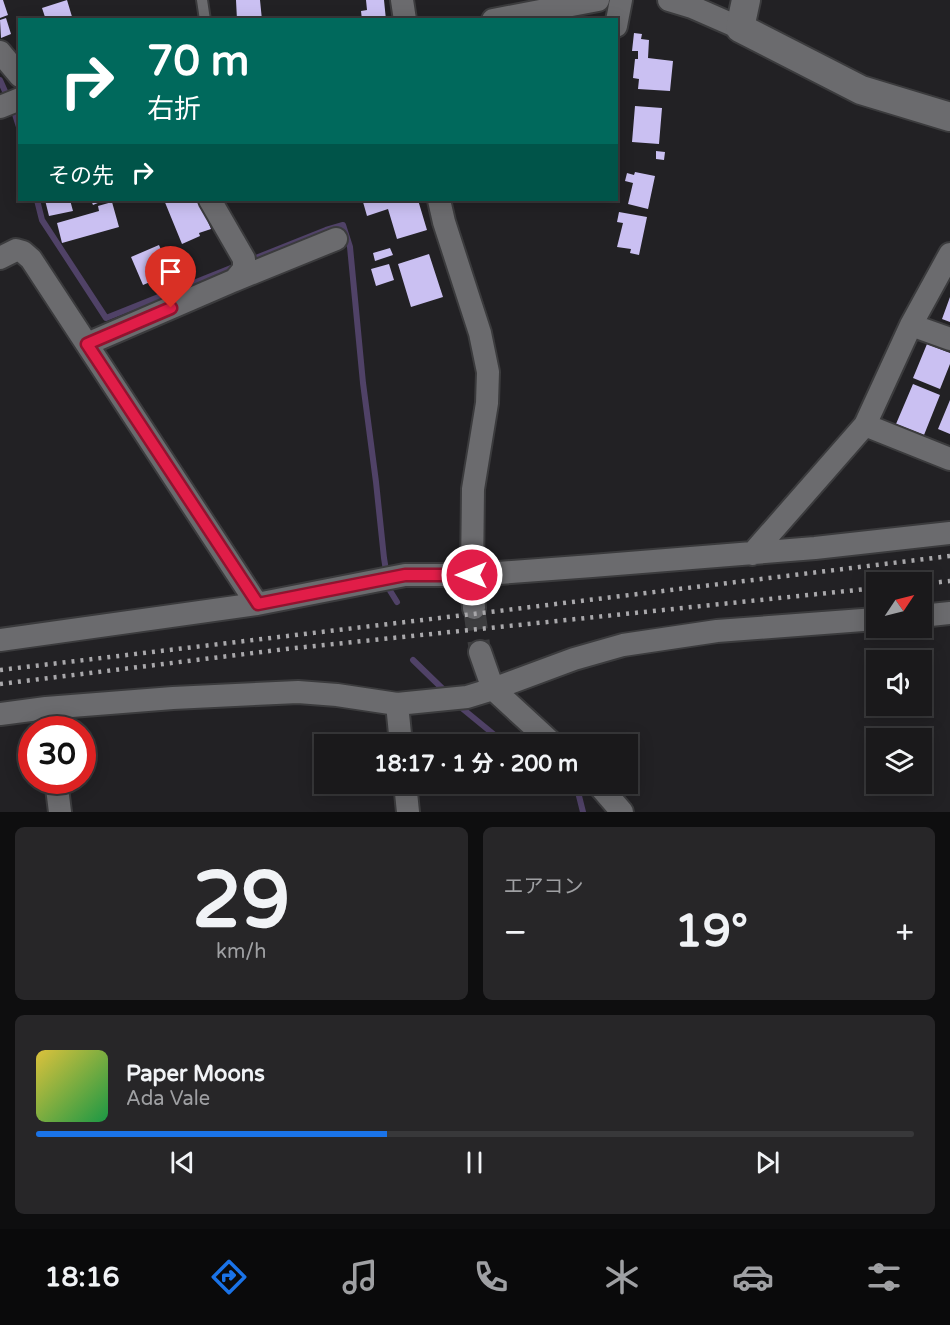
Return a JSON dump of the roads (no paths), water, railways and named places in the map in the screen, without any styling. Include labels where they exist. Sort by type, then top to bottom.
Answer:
[{"type":"street","points":[[402,0],[405,18]]},
{"type":"street","points":[[504,18],[598,0]]},
{"type":"street","points":[[618,18],[621,0]]},
{"type":"street","points":[[669,0],[693,7],[740,28],[861,90],[950,117]]},
{"type":"street","points":[[740,28],[746,0]]},
{"type":"street","points":[[0,52],[18,74]]},
{"type":"street","points":[[211,201],[243,259],[244,269],[235,280]]},
{"type":"street","points":[[439,201],[480,333],[488,372],[487,403],[473,489],[474,608]]},
{"type":"street","points":[[87,344],[336,239]]},
{"type":"street","points":[[0,258],[16,250],[24,252],[31,259],[258,604]]},
{"type":"street","points":[[752,554],[865,424],[911,325],[950,254]]},
{"type":"street","points":[[911,325],[950,339]]},
{"type":"street","points":[[865,424],[950,459]]},
{"type":"street","points":[[0,640],[258,604],[405,575],[472,575],[752,554],[950,533]]},
{"type":"street","points":[[932,615],[950,613]]},
{"type":"street","points":[[66,716],[173,698],[298,692],[397,704],[467,697],[574,659],[623,645],[717,631],[866,620]]},
{"type":"street","points":[[480,652],[493,689],[543,734]]},
{"type":"street","points":[[397,704],[400,734]]},
{"type":"street","points":[[0,714],[19,716]]},
{"type":"street","points":[[58,794],[60,812]]},
{"type":"street","points":[[406,794],[408,812]]},
{"type":"street","points":[[605,794],[615,809]]},
{"type":"lane","points":[[202,0],[205,18]]},
{"type":"waterway","points":[[0,80],[8,98]]},
{"type":"waterway","points":[[13,108],[18,124]]},
{"type":"waterway","points":[[37,201],[42,220],[106,318],[236,266]]},
{"type":"waterway","points":[[248,261],[343,225],[350,247],[363,383],[384,558],[389,589],[397,602]]},
{"type":"waterway","points":[[413,660],[447,693]]},
{"type":"waterway","points":[[458,705],[493,734]]},
{"type":"waterway","points":[[578,794],[583,812]]},
{"type":"tunnel","points":[[474,608],[480,652]]},
{"type":"railway","points":[[0,670],[950,556]]},
{"type":"railway","points":[[932,583],[950,581]]},
{"type":"railway","points":[[0,684],[286,649],[866,589]]}]
